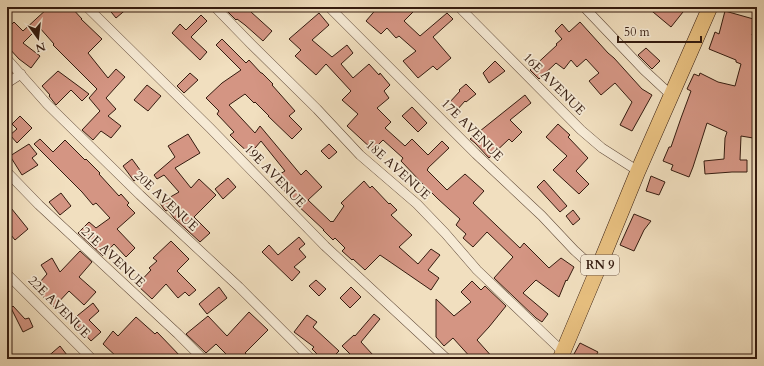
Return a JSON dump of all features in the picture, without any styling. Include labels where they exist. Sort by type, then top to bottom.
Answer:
[{"type":"main road","name":"RN 9","points":[[561,356],[638,170],[672,96],[710,7]]},
{"type":"street","name":"19E AVENUE","points":[[87,7],[210,128],[325,246],[447,359]]},
{"type":"street","name":"18E AVENUE","points":[[216,7],[360,155],[416,204],[477,270],[561,356]]},
{"type":"street","name":"17E AVENUE","points":[[330,7],[476,154],[542,216],[574,250],[597,271]]},
{"type":"street","name":"16E AVENUE","points":[[459,7],[586,134],[602,148],[638,170]]},
{"type":"street","points":[[584,7],[644,70],[672,96]]},
{"type":"street","name":"20E AVENUE","points":[[7,59],[47,104],[140,195],[239,287],[311,359]]},
{"type":"street","points":[[7,83],[21,74]]},
{"type":"street","name":"21E AVENUE","points":[[7,172],[50,216],[203,359]]},
{"type":"street","name":"22E AVENUE","points":[[7,274],[92,359]]},
{"type":"building","points":[[49,7],[71,7],[102,39],[88,53],[108,78],[116,69],[125,77],[106,98],[116,109],[108,116],[121,126],[111,138],[101,131],[93,140],[82,130],[100,111],[89,98],[97,89],[53,45],[54,44],[39,27],[23,43],[40,56],[31,68],[19,59],[7,46],[7,29],[14,22],[23,31]]},
{"type":"building","points":[[107,7],[129,7],[116,18]]},
{"type":"building","points":[[223,7],[256,7],[251,12],[272,31],[263,41],[245,25],[237,19],[236,20]]},
{"type":"building","points":[[378,7],[407,7],[413,12],[404,21],[420,36],[447,13],[453,19],[433,37],[451,58],[437,70],[433,66],[418,78],[403,61],[416,51],[399,36],[396,38],[387,28],[381,34],[366,21]]},
{"type":"building","points":[[647,7],[687,7],[671,27]]},
{"type":"building","points":[[725,11],[757,20],[752,35],[757,36],[757,128],[754,128],[753,138],[741,136],[740,160],[747,160],[747,172],[705,174],[704,161],[724,159],[725,138],[727,132],[707,123],[689,177],[671,170],[673,165],[663,161],[669,147],[671,147],[691,91],[687,89],[694,74],[699,76],[700,73],[718,82],[735,86],[741,64],[736,62],[736,60],[709,49],[715,32],[719,34]]},
{"type":"building","points":[[319,13],[329,25],[312,40],[332,57],[347,45],[353,53],[341,64],[353,78],[369,64],[379,75],[380,73],[390,85],[384,91],[389,98],[377,108],[391,122],[385,128],[405,146],[412,139],[428,155],[442,141],[449,148],[427,170],[447,190],[465,174],[484,191],[473,203],[520,248],[524,243],[549,268],[561,258],[574,267],[567,281],[566,280],[559,297],[536,280],[523,293],[548,314],[542,322],[494,278],[513,257],[487,232],[473,247],[463,238],[466,234],[456,225],[460,219],[401,161],[403,158],[383,140],[373,150],[347,126],[358,114],[342,100],[351,91],[326,64],[316,75],[295,56],[301,50],[289,39]]},
{"type":"building","points":[[201,15],[207,21],[191,37],[207,52],[200,60],[172,33],[180,24],[186,30]]},
{"type":"building","points":[[580,22],[642,89],[652,95],[632,131],[620,125],[632,102],[615,83],[601,95],[589,81],[599,73],[586,59],[577,67],[571,60],[564,69],[556,63],[539,79],[530,70],[562,39],[555,31],[562,24],[569,32]]},
{"type":"building","points":[[222,39],[246,63],[249,60],[273,84],[272,85],[295,111],[289,116],[302,129],[292,139],[245,94],[229,105],[255,133],[260,126],[301,175],[306,170],[322,187],[308,200],[331,222],[333,222],[344,206],[341,203],[364,181],[370,188],[372,186],[389,204],[390,203],[397,210],[391,215],[412,235],[399,247],[418,264],[431,249],[440,255],[428,270],[439,278],[431,290],[380,255],[365,270],[353,259],[352,260],[342,251],[345,248],[335,238],[333,240],[295,203],[282,188],[288,183],[280,174],[285,171],[261,141],[250,154],[230,135],[234,132],[217,114],[219,111],[206,98],[222,83],[241,70],[216,45]]},
{"type":"building","points":[[646,48],[660,61],[652,69],[638,55]]},
{"type":"building","points":[[495,61],[505,71],[489,83],[483,73]]},
{"type":"building","points":[[58,71],[89,94],[82,101],[71,90],[56,105],[42,86]]},
{"type":"building","points":[[190,73],[198,80],[184,93],[177,86]]},
{"type":"building","points":[[466,84],[476,94],[466,102],[465,101],[457,110],[449,103],[460,91],[459,90]]},
{"type":"building","points":[[147,85],[161,96],[148,111],[134,100]]},
{"type":"building","points":[[525,95],[531,103],[510,120],[522,132],[512,142],[509,139],[489,158],[470,139]]},
{"type":"building","points":[[412,107],[427,123],[418,132],[402,116]]},
{"type":"building","points":[[20,116],[32,128],[17,143],[10,135],[17,129],[12,124]]},
{"type":"building","points":[[558,124],[570,135],[568,137],[588,158],[576,171],[589,184],[579,194],[553,170],[567,156],[546,137]]},
{"type":"building","points":[[188,134],[200,153],[175,168],[191,188],[199,179],[216,195],[194,217],[210,233],[200,242],[174,218],[168,210],[166,211],[164,209],[160,203],[179,192],[164,175],[157,179],[154,175],[175,157],[168,146]]},
{"type":"building","points":[[40,139],[53,152],[65,140],[100,173],[99,174],[119,196],[121,194],[129,203],[127,205],[135,213],[117,229],[135,248],[126,257],[114,244],[103,256],[78,233],[89,222],[96,228],[110,218],[96,203],[93,205],[34,144]]},
{"type":"building","points":[[29,144],[37,154],[32,158],[38,165],[22,175],[10,156]]},
{"type":"building","points":[[329,144],[337,152],[329,159],[321,151]]},
{"type":"building","points":[[132,159],[143,174],[134,181],[123,166]]},
{"type":"building","points":[[651,176],[665,182],[659,195],[646,191]]},
{"type":"building","points":[[228,178],[236,187],[223,199],[215,189]]},
{"type":"building","points":[[544,180],[567,206],[560,212],[537,187]]},
{"type":"building","points":[[61,193],[71,206],[60,215],[49,202]]},
{"type":"building","points":[[7,203],[28,229],[15,240],[7,230]]},
{"type":"building","points":[[573,210],[580,219],[573,225],[566,216]]},
{"type":"building","points":[[634,214],[651,221],[644,230],[634,251],[620,245]]},
{"type":"building","points":[[299,237],[305,244],[299,249],[306,257],[294,267],[300,272],[292,281],[262,252],[269,245],[278,255]]},
{"type":"building","points":[[171,241],[189,259],[177,271],[196,290],[189,296],[185,292],[178,298],[166,284],[152,299],[137,285],[151,270],[149,268],[157,261],[153,258]]},
{"type":"building","points":[[80,251],[92,262],[79,277],[96,292],[84,305],[69,291],[54,307],[35,289],[47,274],[41,265],[52,258],[60,272]]},
{"type":"building","points":[[316,280],[326,289],[319,296],[309,286]]},
{"type":"building","points":[[472,281],[481,290],[485,286],[506,306],[477,340],[494,359],[472,359],[453,338],[444,346],[436,337],[436,299],[454,316],[471,302],[461,292]]},
{"type":"building","points":[[219,287],[227,298],[207,314],[199,304]]},
{"type":"building","points":[[351,287],[361,297],[350,308],[340,298]]},
{"type":"building","points":[[93,303],[99,311],[89,320],[101,332],[91,341],[72,320]]},
{"type":"building","points":[[13,306],[25,319],[29,318],[33,327],[23,332],[11,308]]},
{"type":"building","points":[[249,312],[268,330],[245,353],[252,359],[231,359],[216,344],[206,353],[186,334],[208,316],[227,336]]},
{"type":"building","points":[[374,314],[380,319],[361,342],[373,355],[369,359],[355,359],[342,346],[354,335],[355,336]]},
{"type":"building","points":[[307,315],[317,322],[313,327],[339,351],[331,359],[322,359],[312,349],[314,347],[294,332]]},
{"type":"building","points":[[136,317],[155,334],[157,332],[183,359],[119,359],[103,344],[113,331],[118,336]]},
{"type":"building","points":[[580,343],[598,352],[594,359],[583,359],[574,354]]},
{"type":"building","points":[[60,346],[67,355],[62,359],[45,359]]}]
